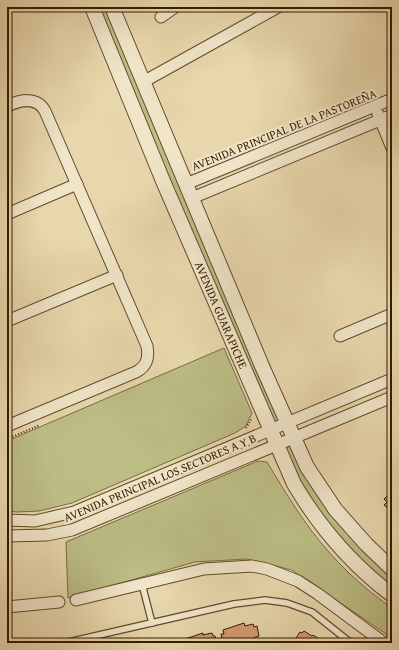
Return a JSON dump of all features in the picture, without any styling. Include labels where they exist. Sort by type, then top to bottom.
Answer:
[{"type":"street","name":"AVENIDA GUARAPICHE","points":[[112,7],[293,437],[315,481],[335,509],[366,544],[392,569]]},
{"type":"street","points":[[161,17],[176,7]]},
{"type":"street","points":[[144,82],[278,7]]},
{"type":"street","name":"AVENIDA GUARAPICHE","points":[[87,11],[163,181],[275,444],[294,484],[314,516],[351,559],[392,595]]},
{"type":"street","name":"AVENIDA PRINCIPAL DE LA PASTOREÑA","points":[[186,184],[392,99]]},
{"type":"street","points":[[7,106],[26,101],[33,101],[42,106],[117,275],[147,346],[148,356],[146,365],[136,372],[7,426]]},
{"type":"street","points":[[375,106],[392,148]]},
{"type":"street","points":[[192,198],[392,115]]},
{"type":"street","points":[[7,214],[77,184]]},
{"type":"street","points":[[7,321],[117,275]]},
{"type":"street","points":[[340,336],[392,314]]},
{"type":"street","name":"AVENIDA PRINCIPAL LOS SECTORES A Y B","points":[[7,520],[35,521],[74,512],[392,379]]},
{"type":"street","name":"AVENIDA PRINCIPAL LOS SECTORES A Y B","points":[[7,536],[47,535],[72,530],[275,444],[392,397]]},
{"type":"street","points":[[76,600],[142,583],[217,567],[252,566],[267,569],[298,581],[384,643]]},
{"type":"street","points":[[7,607],[59,602]]},
{"type":"lane","points":[[142,583],[152,623]]},
{"type":"lane","points":[[64,643],[254,600],[272,600],[287,603],[312,612],[351,643]]},
{"type":"path","points":[[78,7],[87,11]]},
{"type":"path","points":[[242,431],[247,427],[254,413]]},
{"type":"green space","points":[[92,7],[112,7],[287,422],[269,429]]},
{"type":"green space","points":[[224,348],[252,413],[246,426],[235,433],[72,503],[39,511],[16,512],[7,510],[7,441]]},
{"type":"green space","points":[[293,437],[307,467],[392,569],[392,595],[351,559],[279,453]]},
{"type":"green space","points":[[258,461],[267,462],[303,519],[319,541],[335,559],[358,582],[392,608],[392,638],[292,570],[247,559],[195,562],[68,598],[66,542]]},
{"type":"building","points":[[392,492],[392,512],[384,505],[387,502],[384,499]]},
{"type":"building","points":[[244,623],[245,626],[253,624],[254,627],[257,626],[259,636],[253,638],[254,642],[260,641],[261,643],[223,643],[221,634],[224,634],[223,630]]},
{"type":"building","points":[[304,631],[324,642],[297,643],[294,641],[300,632],[302,633]]},
{"type":"building","points":[[203,633],[203,635],[212,633],[213,636],[215,636],[217,643],[182,643],[182,640]]}]
